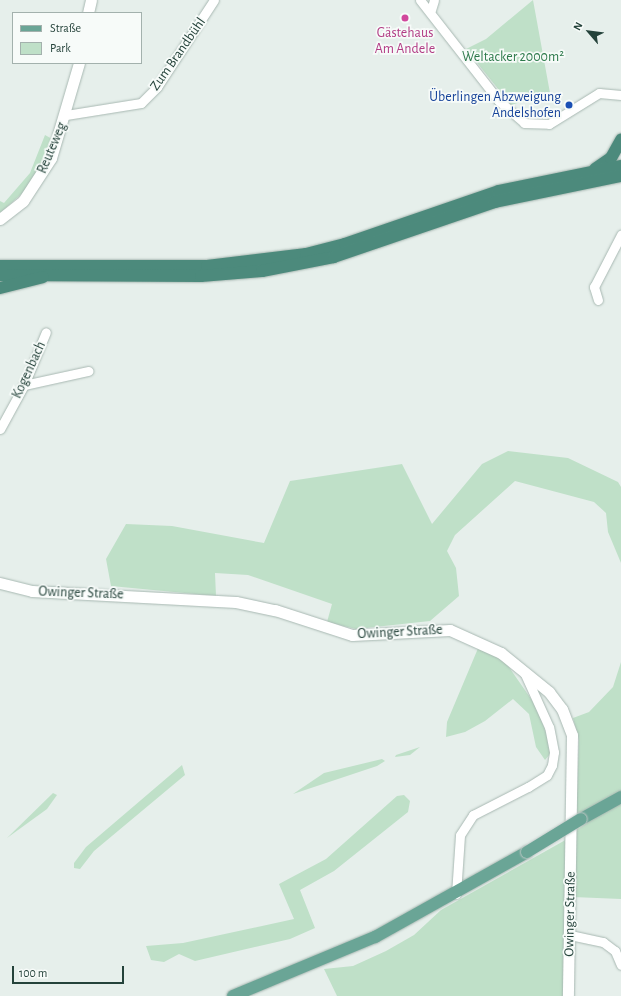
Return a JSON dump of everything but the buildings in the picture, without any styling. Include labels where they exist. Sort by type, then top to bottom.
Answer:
[{"type":"highway","points":[[592,170],[611,158],[621,140]]},
{"type":"highway","points":[[0,266],[207,266],[306,254],[345,244],[498,191],[592,170],[621,166]]},
{"type":"highway","points":[[0,275],[58,273],[201,276],[300,265],[375,244],[495,202],[621,176]]},
{"type":"highway","points":[[0,288],[58,273]]},
{"type":"main road","points":[[232,996],[375,937],[456,894],[621,797]]},
{"type":"street","points":[[88,12],[91,0]]},
{"type":"street","name":"Zum Brandbühl","points":[[66,115],[141,103],[157,87],[214,0]]},
{"type":"street","points":[[420,0],[431,10],[498,100],[524,123],[549,124],[599,93],[621,95]]},
{"type":"street","points":[[431,10],[434,0]]},
{"type":"street","name":"Reuteweg","points":[[0,219],[23,201],[41,176],[66,115],[79,64]]},
{"type":"street","points":[[598,300],[594,287],[621,235]]},
{"type":"street","name":"Kogenbach","points":[[0,429],[24,385],[46,332]]},
{"type":"street","points":[[24,385],[88,371]]},
{"type":"street","name":"Owinger Straße","points":[[0,583],[32,591],[236,602],[275,610],[352,635],[450,630],[479,641],[523,670],[562,710],[572,735],[568,996]]},
{"type":"street","points":[[456,894],[460,836],[473,815],[528,787],[546,774],[554,752],[540,701],[523,670]]},
{"type":"street","points":[[570,934],[603,942],[615,951],[621,965]]},
{"type":"green space","name":"Weltacker 2000m²","points":[[533,0],[550,93],[511,105],[466,49],[486,39]]},
{"type":"green space","points":[[45,135],[54,140],[51,147],[26,190],[0,213],[0,201],[4,203],[30,173]]},
{"type":"green space","points":[[508,451],[568,458],[618,482],[621,487],[621,563],[608,532],[606,513],[594,502],[515,481],[455,535],[447,551],[456,568],[459,596],[430,621],[356,629],[327,622],[332,604],[248,575],[215,573],[216,596],[111,586],[106,559],[126,524],[172,526],[264,543],[290,481],[402,464],[432,524],[482,464]]},
{"type":"green space","points":[[479,646],[506,663],[536,706],[550,743],[550,754],[545,760],[536,747],[529,714],[513,699],[485,721],[465,732],[446,737],[447,722]]},
{"type":"green space","points":[[621,662],[621,899],[573,897],[579,740],[573,718],[589,712],[613,687]]},
{"type":"green space","points":[[420,747],[410,755],[395,757],[396,755]]},
{"type":"green space","points":[[382,759],[385,761],[377,766],[293,794],[324,773]]},
{"type":"green space","points":[[182,765],[185,775],[94,851],[80,869],[74,868],[74,863],[86,847]]},
{"type":"green space","points":[[53,793],[57,795],[47,809],[7,838]]},
{"type":"green space","points":[[404,795],[410,801],[408,812],[334,871],[300,890],[315,928],[290,939],[195,961],[179,954],[164,962],[151,960],[146,946],[183,943],[294,919],[279,884],[326,859],[397,796]]},
{"type":"green space","points":[[569,838],[565,996],[337,996],[324,969],[353,966],[386,951],[414,935],[441,910]]},
{"type":"place","name":"Gästehaus Am Andele","points":[[405,18]]},
{"type":"place","name":"Überlingen Abzweigung Andelshofen","points":[[569,105]]}]
